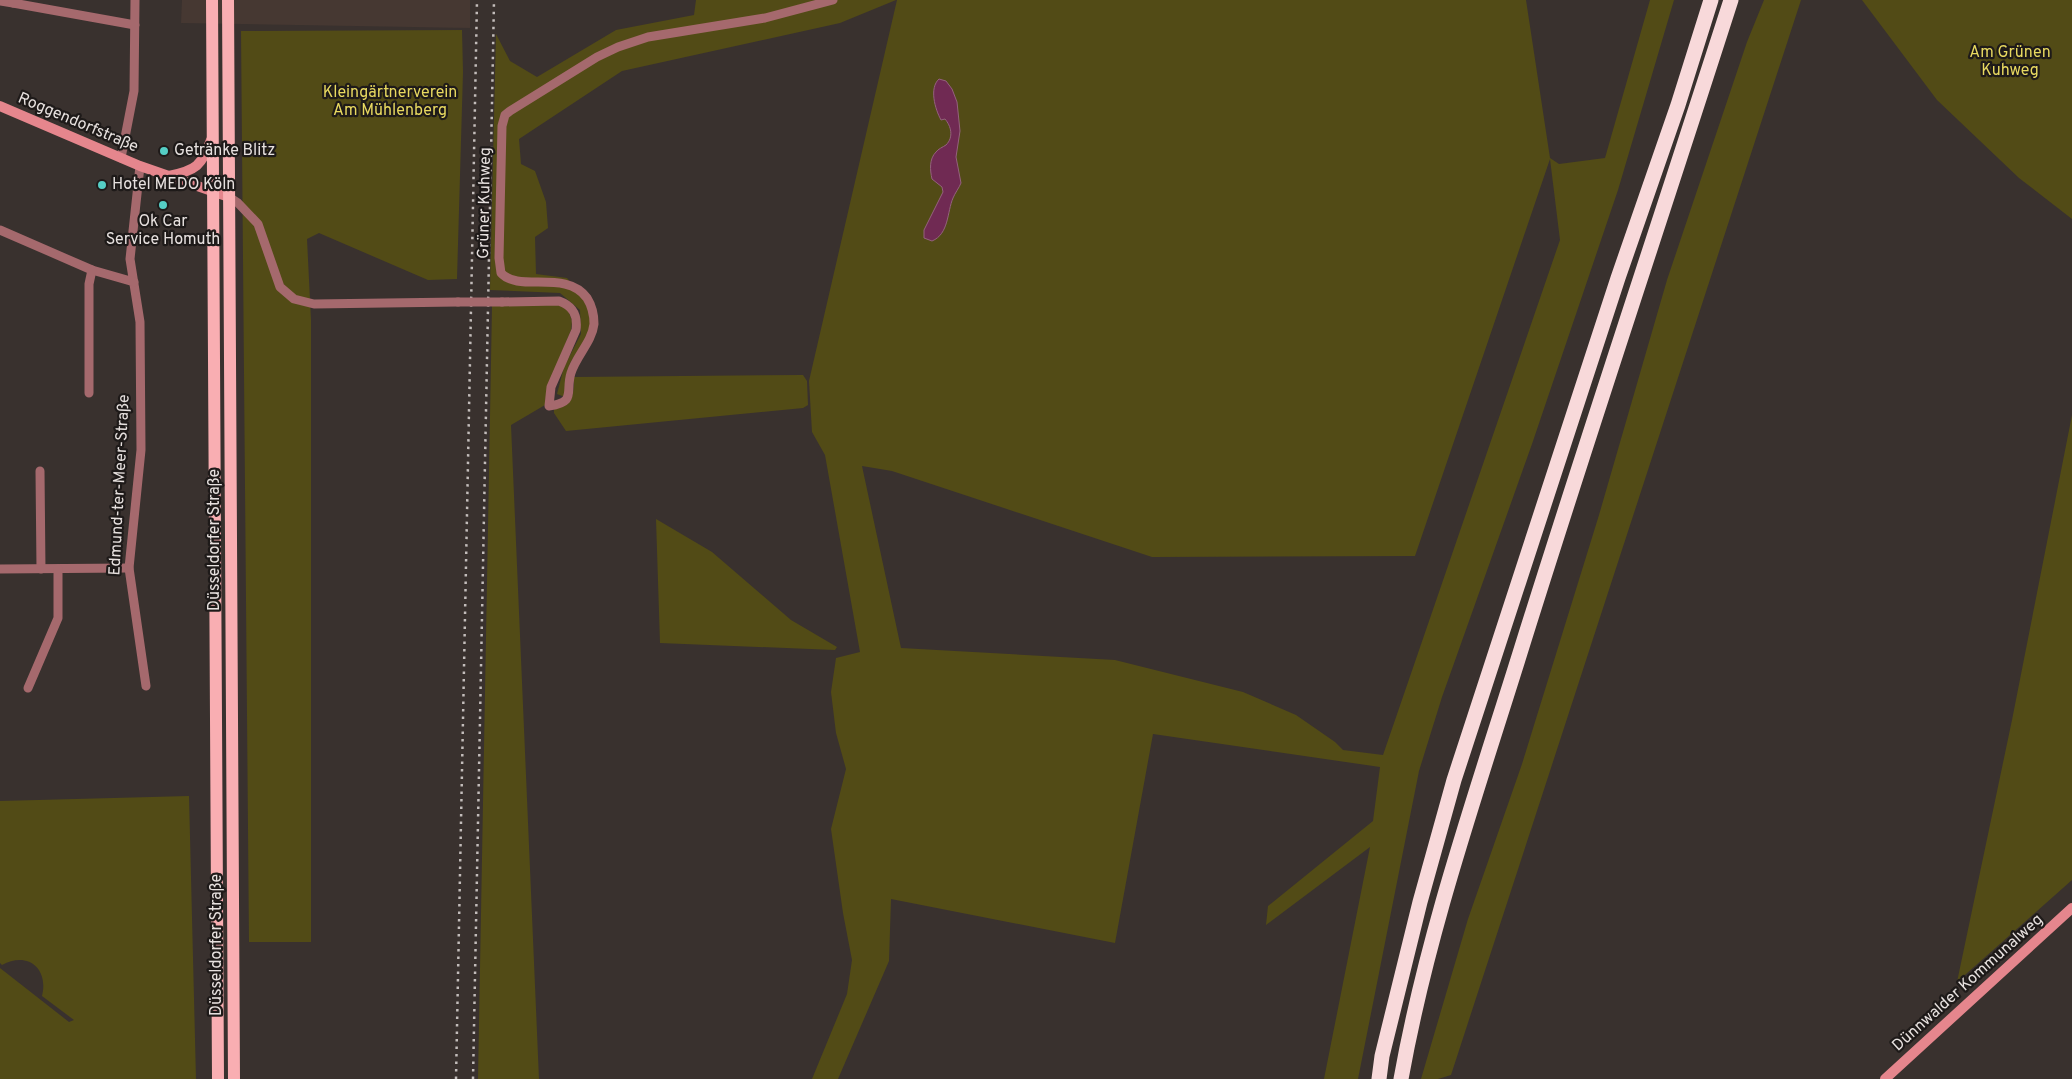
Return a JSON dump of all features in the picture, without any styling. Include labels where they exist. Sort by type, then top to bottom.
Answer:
[{"type":"highway","points":[[1379,1079],[1382,1056],[1420,902],[1454,780],[1609,307],[1678,105],[1711,0]]},
{"type":"highway","points":[[1402,1079],[1422,981],[1440,908],[1494,734],[1731,0]]},
{"type":"main road","name":"Düsseldorfer Straße","points":[[212,0],[218,1079]]},
{"type":"main road","name":"Düsseldorfer Straße","points":[[228,0],[234,1079]]},
{"type":"street","points":[[121,158],[134,91],[135,0]]},
{"type":"street","name":"Grüner Kuhweg","points":[[229,197],[238,203],[258,224],[280,287],[294,300],[314,304],[458,302],[559,302],[568,304],[577,319],[576,330],[549,394],[549,406],[562,403],[569,394],[571,372],[591,333],[593,314],[586,297],[571,286],[561,283],[511,280],[501,273],[499,258],[502,126],[505,115],[597,57],[618,47],[648,37],[765,18],[833,0]]},
{"type":"street","points":[[0,1],[14,1],[135,25]]},
{"type":"street","name":"Roggendorfstraße","points":[[0,106],[140,166],[229,197]]},
{"type":"street","points":[[168,176],[188,172],[198,166],[203,160],[212,136]]},
{"type":"street","name":"Edmund-ter-Meer-Straße","points":[[140,166],[130,259],[140,322],[140,450],[129,568],[146,686]]},
{"type":"street","points":[[0,230],[92,270],[134,282]]},
{"type":"street","points":[[89,393],[89,284],[92,270]]},
{"type":"street","points":[[40,471],[41,569]]},
{"type":"street","points":[[0,569],[129,568]]},
{"type":"street","points":[[28,688],[58,618],[58,569]]},
{"type":"street","name":"Dünnwalder Kommunalweg","points":[[1885,1079],[2072,908]]},
{"type":"shaded area","points":[[182,0],[470,0],[470,28],[181,23]]},
{"type":"shaded area","points":[[939,79],[946,81],[952,89],[957,102],[960,131],[956,157],[961,183],[953,198],[945,228],[938,238],[932,241],[924,238],[924,230],[943,192],[942,187],[932,179],[931,161],[937,151],[946,145],[951,135],[949,125],[945,119],[941,120],[935,105],[934,88]]},
{"type":"green space","points":[[696,0],[896,0],[840,23],[622,71],[519,139],[521,164],[535,171],[546,202],[548,228],[535,237],[536,274],[567,278],[578,291],[589,312],[590,328],[569,366],[565,397],[557,394],[564,367],[581,334],[580,310],[560,293],[490,290],[496,34],[510,61],[537,77],[616,30],[694,15]]},
{"type":"green space","points":[[897,0],[1526,0],[1550,158],[1559,164],[1605,158],[1650,0],[1674,0],[1618,190],[1532,444],[1442,697],[1419,771],[1358,1079],[1324,1079],[1370,847],[1266,925],[1268,906],[1373,821],[1380,767],[1153,734],[1115,943],[891,899],[889,961],[838,1079],[812,1079],[847,994],[852,960],[831,829],[846,769],[836,733],[831,692],[836,658],[860,652],[825,455],[812,432],[809,381]],"holes":[[[1550,159],[1560,240],[1383,755],[1343,750],[1335,742],[1296,715],[1243,692],[1115,660],[901,648],[862,466],[892,471],[1152,557],[1415,556]]]},
{"type":"green space","points":[[1764,0],[1801,0],[1451,1075],[1438,1079],[1421,1079],[1468,919],[1522,764],[1599,515],[1667,280],[1747,42]]},
{"type":"green space","name":"Am Grünen Kuhweg","points":[[1862,0],[2072,0],[2072,219],[2019,178],[1937,100]]},
{"type":"green space","name":"Kleingärtnerverein Am Mühlenberg","points":[[462,30],[463,72],[457,279],[428,280],[319,233],[307,239],[311,320],[311,942],[249,942],[241,31]]},
{"type":"green space","points":[[557,304],[567,307],[572,321],[571,330],[547,389],[545,405],[511,425],[539,1079],[478,1079],[492,306]]},
{"type":"green space","points":[[803,375],[807,381],[808,405],[803,408],[566,431],[554,413],[554,409],[565,404],[571,398],[574,389],[574,377]]},
{"type":"green space","points":[[2072,415],[2072,880],[1957,982],[2012,720]]},
{"type":"green space","points":[[656,519],[712,552],[791,620],[837,647],[835,650],[660,643]]},
{"type":"green space","points":[[189,796],[196,1079],[0,1079],[0,968],[69,1022],[74,1020],[42,996],[42,977],[34,965],[20,960],[2,965],[0,963],[0,801]]},
{"type":"railway","points":[[456,1079],[477,0]]},
{"type":"railway","points":[[473,1079],[494,0]]},
{"type":"place","name":"Getränke Blitz","points":[[164,151]]},
{"type":"place","name":"Hotel MEDO Köln","points":[[102,185]]},
{"type":"place","name":"Ok Car Service Homuth","points":[[163,205]]}]
